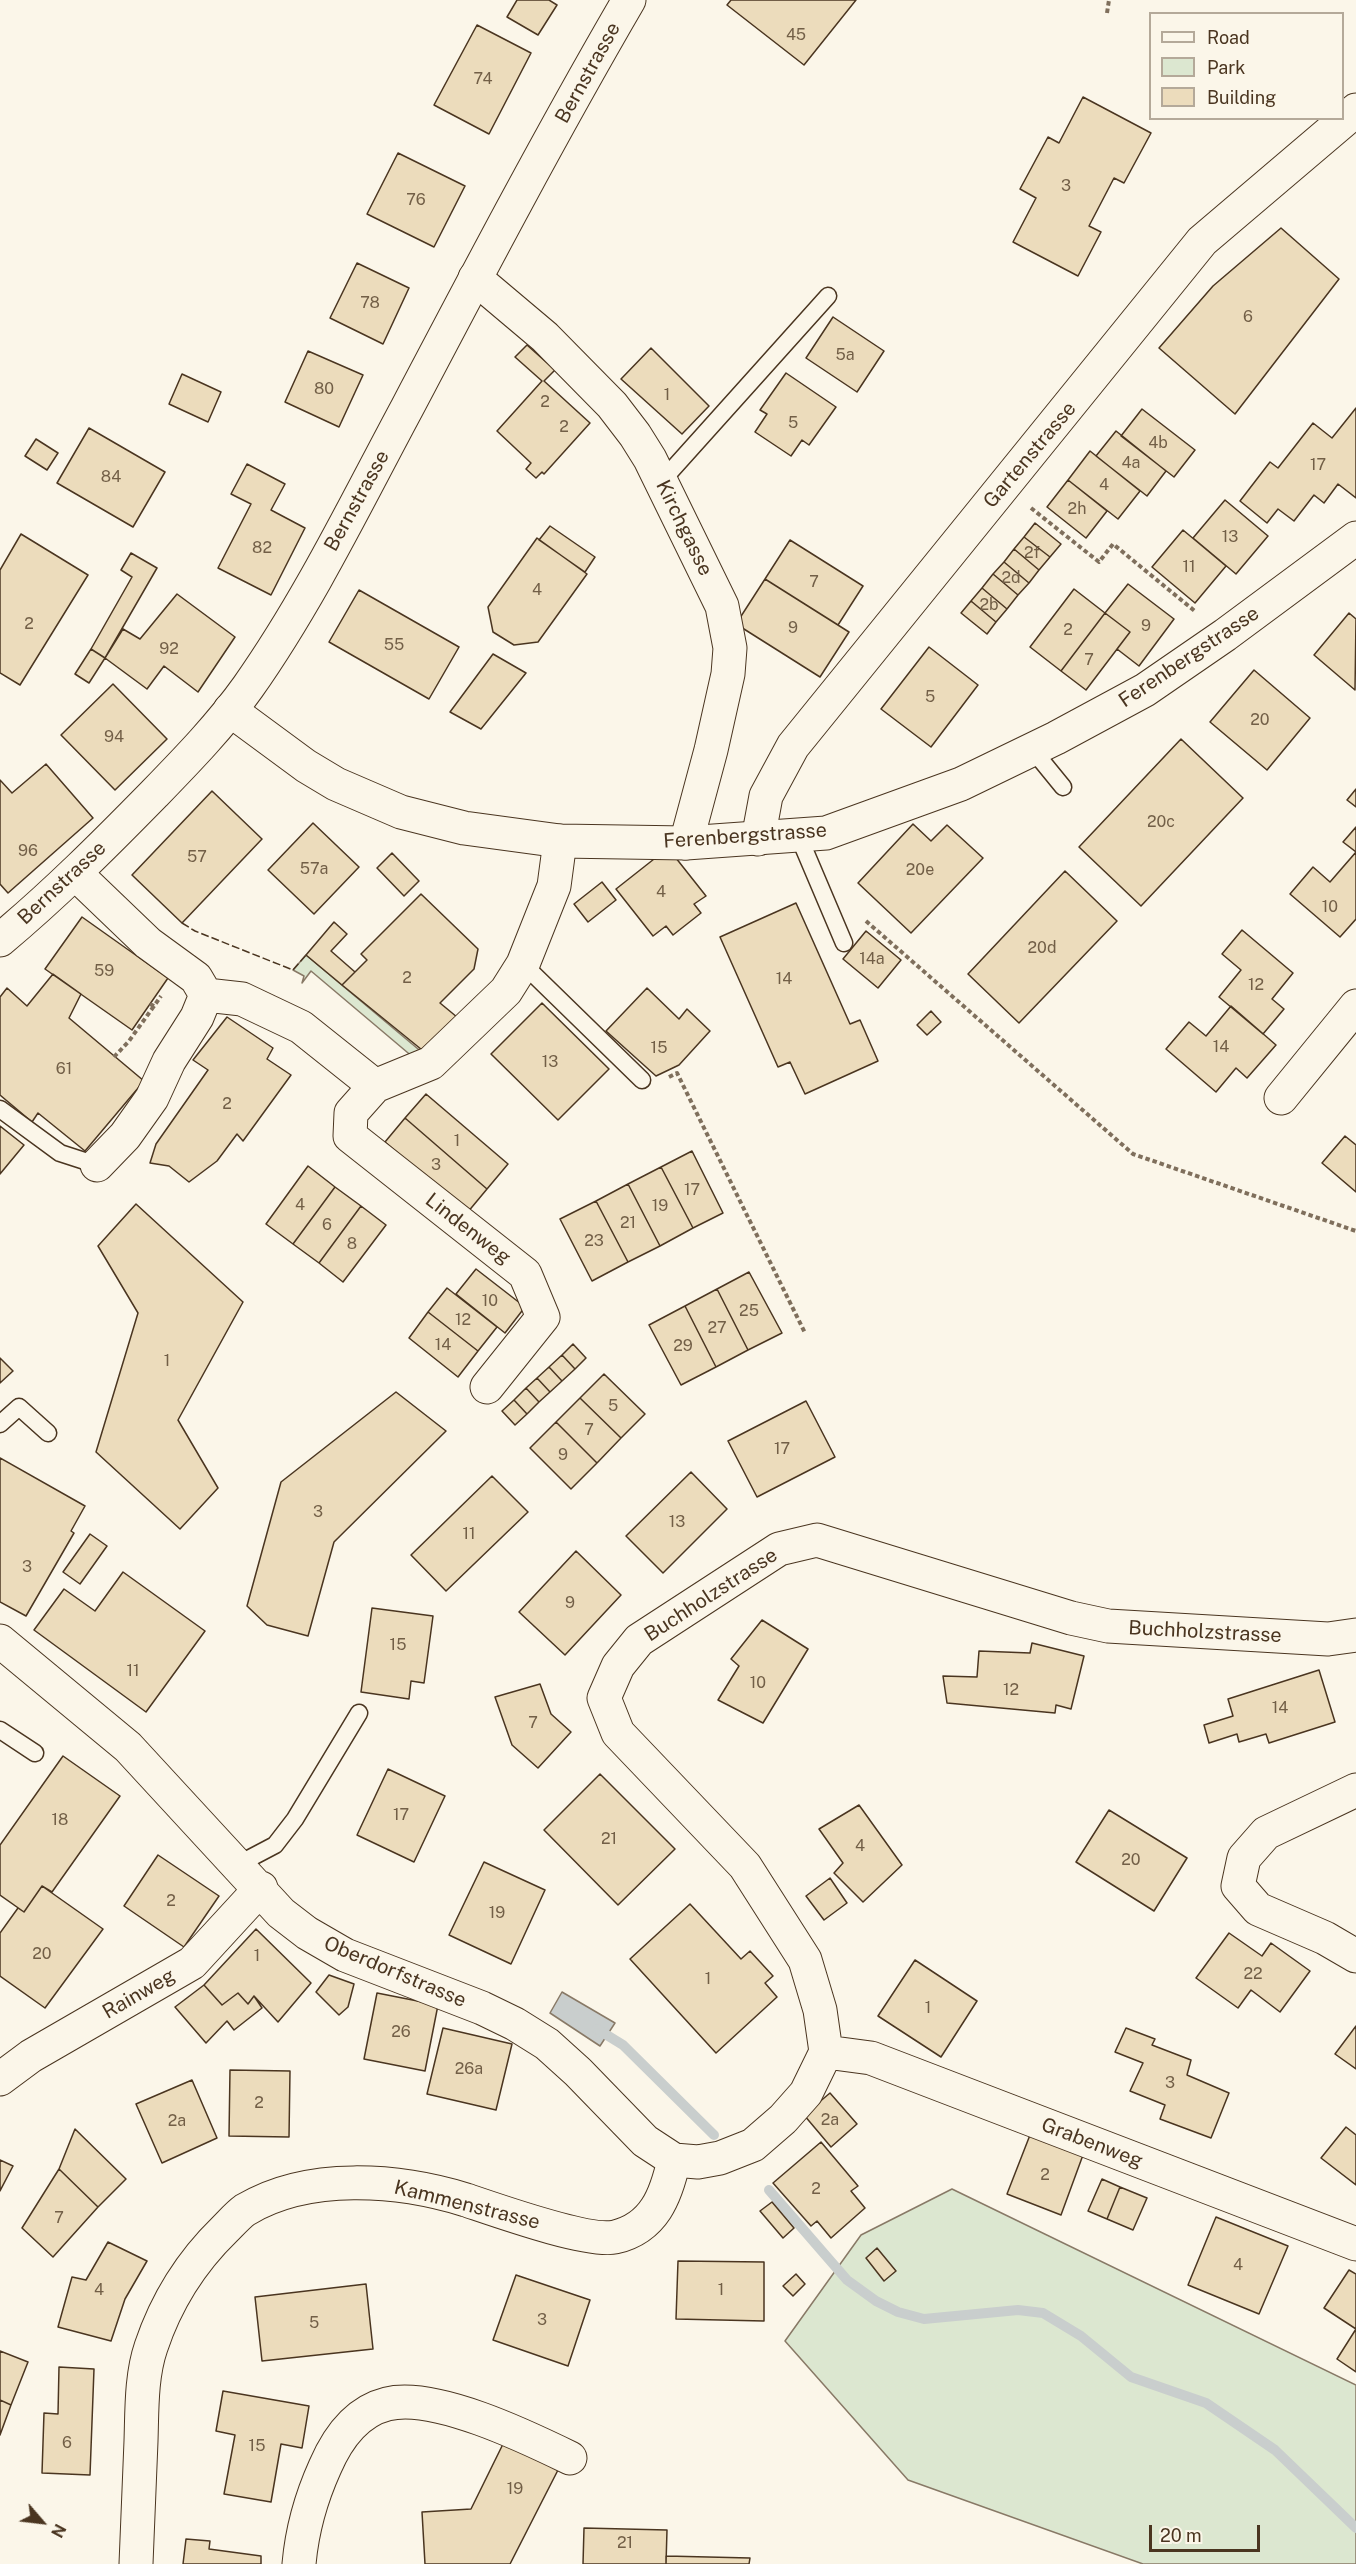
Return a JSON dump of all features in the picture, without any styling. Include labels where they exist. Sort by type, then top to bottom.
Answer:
[{"type":"street","name":"Bernstrasse","points":[[0,939],[75,873],[187,759],[230,710],[254,678],[299,606],[475,278],[629,0]]},
{"type":"street","name":"Gartenstrasse","points":[[758,839],[766,796],[793,747],[910,605],[1002,486],[1059,422],[1202,241],[1356,110]]},
{"type":"street","name":"Kirchgasse","points":[[475,278],[545,337],[612,405],[635,435],[661,482],[722,606],[730,648],[728,674],[711,750],[686,843]]},
{"type":"street","name":"Ferenbergstrasse","points":[[230,710],[306,766],[369,800],[430,821],[492,833],[560,840],[686,843],[826,834],[961,784],[1145,690],[1225,635],[1356,538]]},
{"type":"street","name":"Lindenweg","points":[[487,1387],[543,1317],[525,1274],[350,1136],[351,1113],[375,1086],[431,1063],[506,991],[523,964],[554,886],[560,840]]},
{"type":"street","points":[[75,873],[148,943],[196,978],[206,995]]},
{"type":"street","points":[[206,995],[242,999],[301,1028],[375,1086]]},
{"type":"street","points":[[97,1166],[125,1136],[152,1098],[169,1061],[197,1017],[206,995]]},
{"type":"street","points":[[1281,1098],[1356,1006]]},
{"type":"street","name":"Buchholzstrasse","points":[[826,2052],[820,2010],[805,1960],[745,1866],[618,1733],[604,1698],[618,1666],[639,1640],[779,1549],[817,1540],[1071,1618],[1108,1626],[1328,1639],[1356,1635]]},
{"type":"street","name":"Oberdorfstrasse","points":[[0,1641],[128,1747],[281,1912],[324,1944],[482,2008],[515,2024],[547,2044],[578,2072],[645,2141],[674,2160]]},
{"type":"street","points":[[1356,1790],[1266,1833],[1244,1858],[1238,1886],[1258,1909],[1325,1938],[1356,1956]]},
{"type":"street","name":"Rainweg","points":[[0,2079],[31,2056],[192,1963],[261,1888]]},
{"type":"street","points":[[674,2160],[698,2162],[720,2158],[753,2145],[783,2119],[806,2093],[826,2052]]},
{"type":"street","name":"Grabenweg","points":[[826,2052],[871,2058],[1356,2244]]},
{"type":"street","name":"Kammenstrasse","points":[[136,2564],[142,2402],[150,2349],[171,2300],[202,2252],[244,2211],[282,2194],[324,2183],[378,2183],[462,2199],[589,2236],[613,2237],[635,2230],[654,2216],[668,2188],[674,2160]]},
{"type":"street","points":[[299,2564],[301,2535],[320,2478],[336,2443],[356,2420],[386,2404],[402,2402],[432,2406],[473,2416],[509,2427],[570,2458]]},
{"type":"lane","points":[[661,482],[828,296]]},
{"type":"lane","points":[[1032,749],[1063,787]]},
{"type":"lane","points":[[799,837],[843,944]]},
{"type":"lane","points":[[523,964],[642,1080]]},
{"type":"lane","points":[[0,1109],[60,1154],[97,1166]]},
{"type":"lane","points":[[0,1424],[19,1407],[48,1433]]},
{"type":"lane","points":[[237,1865],[275,1845],[295,1819],[359,1713]]},
{"type":"lane","points":[[0,1730],[35,1753]]},
{"type":"path","points":[[1107,13],[1109,0]]},
{"type":"path","points":[[1002,486],[1099,562],[1113,544],[1225,635]]},
{"type":"path","points":[[865,920],[1133,1155],[1356,1230]]},
{"type":"path","points":[[114,1057],[129,1041],[154,1006]]},
{"type":"path","points":[[642,1080],[654,1085],[677,1072],[805,1333]]},
{"type":"green space","points":[[306,955],[424,1054],[414,1058],[311,971],[302,983],[304,976],[293,970]]},
{"type":"green space","points":[[952,2189],[1356,2385],[1356,2564],[1143,2564],[908,2480],[785,2341],[861,2235]]},
{"type":"shaded area","points":[[562,1992],[615,2023],[600,2046],[550,2013]]},
{"type":"building","points":[[517,0],[549,0],[557,5],[538,35],[507,17]]},
{"type":"building","points":[[731,0],[856,0],[804,65],[727,5]]},
{"type":"building","points":[[477,25],[531,53],[489,134],[434,105]]},
{"type":"building","points":[[1083,97],[1151,133],[1124,183],[1114,178],[1089,226],[1101,232],[1078,276],[1013,242],[1036,198],[1020,189],[1048,137],[1059,143]]},
{"type":"building","points":[[398,153],[465,186],[434,247],[367,214]]},
{"type":"building","points":[[1281,228],[1339,279],[1235,414],[1159,348],[1213,286]]},
{"type":"building","points":[[357,263],[409,288],[383,344],[330,318]]},
{"type":"building","points":[[833,317],[884,351],[857,392],[806,358]]},
{"type":"building","points":[[527,345],[555,370],[544,381],[590,423],[544,474],[542,472],[536,478],[526,469],[531,463],[497,431],[542,381],[515,357]]},
{"type":"building","points":[[651,348],[709,406],[682,434],[621,379]]},
{"type":"building","points":[[308,351],[363,375],[339,427],[285,402]]},
{"type":"building","points":[[786,373],[836,407],[809,445],[802,440],[791,456],[755,432],[767,414],[760,410]]},
{"type":"building","points":[[182,374],[221,392],[208,422],[169,404]]},
{"type":"building","points":[[1356,408],[1356,498],[1338,484],[1324,503],[1314,495],[1294,521],[1278,509],[1267,523],[1240,501],[1270,462],[1278,468],[1313,423],[1332,438]]},
{"type":"building","points":[[1142,409],[1195,450],[1174,477],[1121,436]]},
{"type":"building","points":[[89,428],[165,472],[133,527],[57,483]]},
{"type":"building","points":[[1116,431],[1166,471],[1147,496],[1096,456]]},
{"type":"building","points":[[36,439],[58,453],[47,470],[25,456]]},
{"type":"building","points":[[1090,451],[1140,491],[1118,519],[1068,480]]},
{"type":"building","points":[[247,464],[285,484],[271,510],[305,528],[271,595],[218,568],[251,504],[231,494]]},
{"type":"building","points":[[1068,480],[1107,511],[1086,538],[1047,507]]},
{"type":"building","points":[[1225,500],[1268,536],[1236,574],[1193,538]]},
{"type":"building","points":[[1035,523],[1061,544],[1050,557],[1024,537]]},
{"type":"building","points":[[550,526],[595,557],[585,572],[539,540]]},
{"type":"building","points":[[1183,530],[1226,566],[1195,603],[1152,567]]},
{"type":"building","points":[[21,534],[88,575],[20,685],[0,673],[0,570]]},
{"type":"building","points":[[1024,537],[1050,557],[1039,570],[1014,549]]},
{"type":"building","points":[[537,538],[587,574],[538,642],[514,645],[493,632],[488,607]]},
{"type":"building","points":[[790,540],[863,586],[838,625],[765,579]]},
{"type":"building","points":[[1014,549],[1039,570],[1029,583],[1004,562]]},
{"type":"building","points":[[131,553],[157,568],[105,658],[91,649],[132,577],[121,570]]},
{"type":"building","points":[[1004,562],[1029,583],[1018,595],[993,574]]},
{"type":"building","points":[[993,574],[1018,595],[1007,609],[982,588]]},
{"type":"building","points":[[765,579],[849,632],[820,677],[736,624]]},
{"type":"building","points":[[1128,584],[1174,619],[1139,666],[1117,649],[1130,632],[1105,613]]},
{"type":"building","points":[[982,588],[1007,609],[996,622],[971,601]]},
{"type":"building","points":[[1074,589],[1105,613],[1061,671],[1030,647]]},
{"type":"building","points":[[359,590],[459,647],[429,699],[329,642]]},
{"type":"building","points":[[177,594],[235,637],[198,692],[164,666],[147,689],[105,658],[123,629],[140,639]]},
{"type":"building","points":[[971,601],[996,622],[987,634],[961,613]]},
{"type":"building","points":[[1105,613],[1130,632],[1086,690],[1061,671]]},
{"type":"building","points":[[1349,613],[1356,619],[1355,690],[1314,655]]},
{"type":"building","points":[[929,647],[978,685],[931,747],[881,709]]},
{"type":"building","points":[[91,649],[105,658],[89,683],[75,674]]},
{"type":"building","points":[[493,654],[526,673],[481,729],[450,712]]},
{"type":"building","points":[[1254,670],[1310,718],[1267,770],[1210,722]]},
{"type":"building","points":[[113,684],[167,739],[115,790],[61,735]]},
{"type":"building","points":[[1181,739],[1243,798],[1141,906],[1079,847]]},
{"type":"building","points":[[46,764],[93,818],[8,893],[0,884],[0,780],[12,793]]},
{"type":"building","points":[[1356,789],[1356,807],[1347,800]]},
{"type":"building","points":[[212,791],[262,839],[182,923],[132,875]]},
{"type":"building","points":[[313,823],[359,867],[314,914],[268,870]]},
{"type":"building","points":[[913,824],[931,841],[947,825],[983,858],[911,933],[858,883]]},
{"type":"building","points":[[1356,827],[1356,852],[1343,842]]},
{"type":"building","points":[[668,848],[706,896],[694,904],[701,913],[673,935],[666,926],[653,936],[616,889]]},
{"type":"building","points":[[1356,852],[1356,919],[1340,937],[1290,894],[1313,867],[1330,882]]},
{"type":"building","points":[[392,853],[419,881],[404,896],[377,868]]},
{"type":"building","points":[[1065,871],[1117,921],[1019,1023],[968,974]]},
{"type":"building","points":[[602,882],[616,900],[588,922],[574,904]]},
{"type":"building","points":[[421,894],[478,949],[474,969],[440,1003],[463,1022],[427,1054],[342,985],[367,960],[361,954]]},
{"type":"building","points":[[796,903],[850,1024],[860,1020],[878,1061],[805,1094],[790,1062],[778,1067],[720,937]]},
{"type":"building","points":[[82,917],[168,978],[132,1030],[45,969]]},
{"type":"building","points":[[334,922],[347,934],[331,951],[355,972],[342,985],[306,955]]},
{"type":"building","points":[[1242,930],[1293,973],[1272,999],[1284,1009],[1263,1034],[1219,997],[1241,970],[1222,954]]},
{"type":"building","points":[[866,931],[901,960],[878,988],[843,959]]},
{"type":"building","points":[[53,974],[81,994],[69,1018],[144,1081],[85,1151],[38,1113],[32,1122],[0,1095],[0,997],[7,988],[27,1006]]},
{"type":"building","points":[[647,988],[679,1019],[687,1009],[710,1031],[679,1065],[656,1076],[606,1031]]},
{"type":"building","points":[[542,1003],[609,1069],[558,1120],[491,1054]]},
{"type":"building","points":[[1231,1006],[1276,1045],[1247,1078],[1236,1068],[1216,1092],[1166,1049],[1189,1022],[1206,1036]]},
{"type":"building","points":[[931,1011],[941,1022],[927,1035],[917,1025]]},
{"type":"building","points":[[227,1017],[273,1048],[267,1059],[291,1075],[243,1141],[237,1134],[217,1161],[189,1182],[169,1166],[150,1163],[156,1144],[208,1070],[193,1060]]},
{"type":"building","points":[[426,1094],[508,1164],[487,1189],[405,1118]]},
{"type":"building","points":[[405,1118],[487,1189],[467,1213],[385,1142]]},
{"type":"building","points":[[0,1126],[24,1145],[0,1174]]},
{"type":"building","points":[[1345,1136],[1356,1145],[1356,1192],[1322,1163]]},
{"type":"building","points":[[692,1151],[723,1213],[693,1228],[661,1167]]},
{"type":"building","points":[[308,1166],[335,1187],[293,1244],[266,1224]]},
{"type":"building","points":[[661,1167],[693,1228],[660,1246],[628,1184]]},
{"type":"building","points":[[628,1184],[660,1246],[628,1262],[596,1201]]},
{"type":"building","points":[[335,1187],[361,1206],[319,1263],[293,1244]]},
{"type":"building","points":[[596,1201],[628,1262],[592,1281],[560,1219]]},
{"type":"building","points":[[136,1204],[243,1302],[178,1420],[218,1488],[180,1529],[96,1452],[138,1313],[98,1246]]},
{"type":"building","points":[[361,1206],[386,1225],[343,1282],[319,1263]]},
{"type":"building","points":[[476,1269],[525,1307],[505,1333],[456,1294]]},
{"type":"building","points":[[749,1272],[782,1333],[748,1350],[717,1289]]},
{"type":"building","points":[[447,1288],[497,1327],[478,1351],[428,1312]]},
{"type":"building","points":[[717,1289],[748,1350],[716,1367],[685,1306]]},
{"type":"building","points":[[685,1306],[716,1367],[681,1385],[649,1325]]},
{"type":"building","points":[[428,1312],[478,1351],[458,1377],[409,1338]]},
{"type":"building","points":[[573,1344],[586,1358],[575,1369],[562,1355]]},
{"type":"building","points":[[562,1355],[575,1369],[562,1381],[549,1367]]},
{"type":"building","points":[[0,1358],[13,1371],[0,1383]]},
{"type":"building","points":[[549,1367],[562,1381],[550,1392],[537,1378]]},
{"type":"building","points":[[604,1374],[645,1414],[621,1438],[580,1398]]},
{"type":"building","points":[[537,1378],[550,1392],[539,1402],[526,1388]]},
{"type":"building","points":[[526,1388],[539,1402],[527,1414],[514,1400]]},
{"type":"building","points":[[396,1392],[446,1431],[334,1542],[308,1636],[267,1625],[247,1606],[281,1482]]},
{"type":"building","points":[[580,1398],[621,1438],[597,1463],[556,1422]]},
{"type":"building","points":[[514,1400],[527,1414],[515,1425],[502,1411]]},
{"type":"building","points":[[806,1401],[835,1457],[757,1497],[728,1441]]},
{"type":"building","points":[[556,1422],[597,1463],[571,1489],[530,1448]]},
{"type":"building","points":[[0,1458],[85,1506],[71,1531],[74,1533],[26,1616],[0,1602]]},
{"type":"building","points":[[691,1472],[727,1509],[663,1573],[626,1536]]},
{"type":"building","points":[[492,1476],[528,1512],[446,1591],[411,1555]]},
{"type":"building","points":[[90,1534],[107,1546],[80,1584],[63,1572]]},
{"type":"building","points":[[576,1551],[621,1595],[565,1655],[519,1612]]},
{"type":"building","points":[[123,1572],[205,1631],[146,1712],[34,1630],[64,1589],[95,1611]]},
{"type":"building","points":[[372,1608],[433,1616],[424,1683],[411,1681],[409,1699],[361,1692]]},
{"type":"building","points":[[762,1620],[808,1649],[763,1723],[718,1700],[739,1666],[731,1659]]},
{"type":"building","points":[[1032,1643],[1084,1656],[1071,1709],[1056,1705],[1055,1713],[947,1703],[943,1676],[977,1677],[979,1651],[1030,1653]]},
{"type":"building","points":[[1319,1670],[1335,1722],[1269,1743],[1266,1734],[1239,1742],[1237,1734],[1209,1743],[1204,1725],[1233,1716],[1228,1699]]},
{"type":"building","points":[[540,1684],[551,1714],[571,1732],[538,1768],[512,1745],[495,1697]]},
{"type":"building","points":[[63,1756],[120,1796],[52,1892],[42,1886],[24,1912],[0,1895],[0,1845]]},
{"type":"building","points":[[388,1769],[445,1796],[414,1862],[357,1835]]},
{"type":"building","points":[[600,1774],[675,1849],[618,1905],[544,1830]]},
{"type":"building","points":[[859,1805],[902,1865],[863,1902],[834,1873],[843,1863],[819,1829]]},
{"type":"building","points":[[1109,1810],[1187,1858],[1154,1911],[1076,1862]]},
{"type":"building","points":[[158,1855],[219,1896],[184,1947],[124,1906]]},
{"type":"building","points":[[484,1862],[545,1890],[511,1964],[449,1935]]},
{"type":"building","points":[[830,1878],[847,1903],[824,1920],[806,1896]]},
{"type":"building","points":[[42,1886],[103,1929],[45,2008],[0,1976],[0,1933],[18,1908],[24,1912]]},
{"type":"building","points":[[690,1904],[741,1959],[750,1951],[773,1976],[765,1983],[777,1997],[716,2053],[630,1959]]},
{"type":"building","points":[[256,1929],[311,1983],[278,2022],[254,1996],[248,2004],[238,1993],[222,2005],[204,1985]]},
{"type":"building","points":[[1229,1933],[1262,1956],[1271,1943],[1310,1971],[1280,2012],[1251,1990],[1238,2008],[1196,1978]]},
{"type":"building","points":[[915,1960],[977,2001],[941,2057],[878,2016]]},
{"type":"building","points":[[329,1975],[354,1984],[348,2007],[339,2015],[316,1992]]},
{"type":"building","points":[[204,1985],[222,2005],[238,1993],[248,2004],[254,1996],[262,2008],[234,2030],[227,2021],[206,2043],[175,2007]]},
{"type":"building","points":[[377,1993],[438,2005],[425,2071],[364,2059]]},
{"type":"building","points":[[1356,2026],[1356,2069],[1335,2054]]},
{"type":"building","points":[[443,2028],[512,2044],[496,2110],[427,2094]]},
{"type":"building","points":[[1126,2028],[1155,2039],[1152,2045],[1191,2060],[1187,2075],[1229,2093],[1211,2138],[1160,2119],[1165,2105],[1130,2091],[1143,2063],[1115,2052]]},
{"type":"building","points":[[230,2070],[290,2071],[289,2137],[229,2136]]},
{"type":"building","points":[[192,2080],[217,2138],[162,2163],[136,2104]]},
{"type":"building","points":[[830,2093],[857,2124],[831,2147],[804,2115]]},
{"type":"building","points":[[1346,2127],[1356,2135],[1356,2185],[1321,2158]]},
{"type":"building","points":[[75,2129],[126,2179],[98,2207],[59,2169]]},
{"type":"building","points":[[1030,2135],[1083,2155],[1061,2215],[1007,2194]]},
{"type":"building","points":[[821,2142],[858,2186],[851,2191],[865,2208],[831,2238],[817,2221],[811,2226],[773,2183]]},
{"type":"building","points":[[0,2160],[13,2166],[0,2191]]},
{"type":"building","points":[[59,2169],[98,2207],[53,2257],[22,2228]]},
{"type":"building","points":[[1102,2179],[1120,2187],[1107,2219],[1088,2211]]},
{"type":"building","points":[[1120,2187],[1147,2198],[1133,2230],[1107,2219]]},
{"type":"building","points":[[772,2202],[794,2228],[783,2238],[760,2211]]},
{"type":"building","points":[[1216,2217],[1288,2246],[1259,2314],[1188,2285]]},
{"type":"building","points":[[108,2242],[147,2261],[125,2299],[111,2341],[58,2327],[72,2277],[86,2280]]},
{"type":"building","points":[[877,2248],[896,2271],[884,2281],[866,2258]]},
{"type":"building","points":[[678,2261],[764,2262],[764,2321],[676,2319]]},
{"type":"building","points":[[1349,2270],[1356,2274],[1356,2329],[1324,2308]]},
{"type":"building","points":[[796,2274],[805,2284],[793,2296],[783,2286]]},
{"type":"building","points":[[516,2275],[590,2300],[568,2366],[493,2340]]},
{"type":"building","points":[[366,2284],[373,2349],[262,2361],[255,2297]]},
{"type":"building","points":[[1356,2329],[1356,2372],[1337,2359]]},
{"type":"building","points":[[0,2351],[28,2362],[11,2405],[0,2400]]},
{"type":"building","points":[[59,2367],[94,2369],[90,2475],[42,2473],[44,2413],[58,2414]]},
{"type":"building","points":[[223,2391],[309,2406],[302,2448],[281,2444],[271,2502],[224,2494],[235,2435],[216,2431]]},
{"type":"building","points":[[0,2400],[11,2405],[0,2435]]},
{"type":"building","points":[[504,2442],[558,2470],[510,2564],[425,2564],[422,2512],[471,2509]]},
{"type":"building","points":[[584,2528],[667,2530],[666,2564],[583,2564]]},
{"type":"building","points":[[186,2539],[210,2541],[209,2549],[261,2556],[261,2564],[183,2564]]},
{"type":"building","points":[[666,2556],[750,2558],[749,2564],[666,2564]]},
{"type":"waterway","points":[[597,2029],[623,2045],[714,2135]]},
{"type":"waterway","points":[[769,2190],[847,2280],[876,2301],[898,2312],[924,2319],[1018,2310],[1043,2313],[1081,2336],[1131,2377],[1206,2403],[1275,2450],[1356,2528]]},
{"type":"fence","points":[[182,923],[195,931],[293,970],[306,955]]}]
